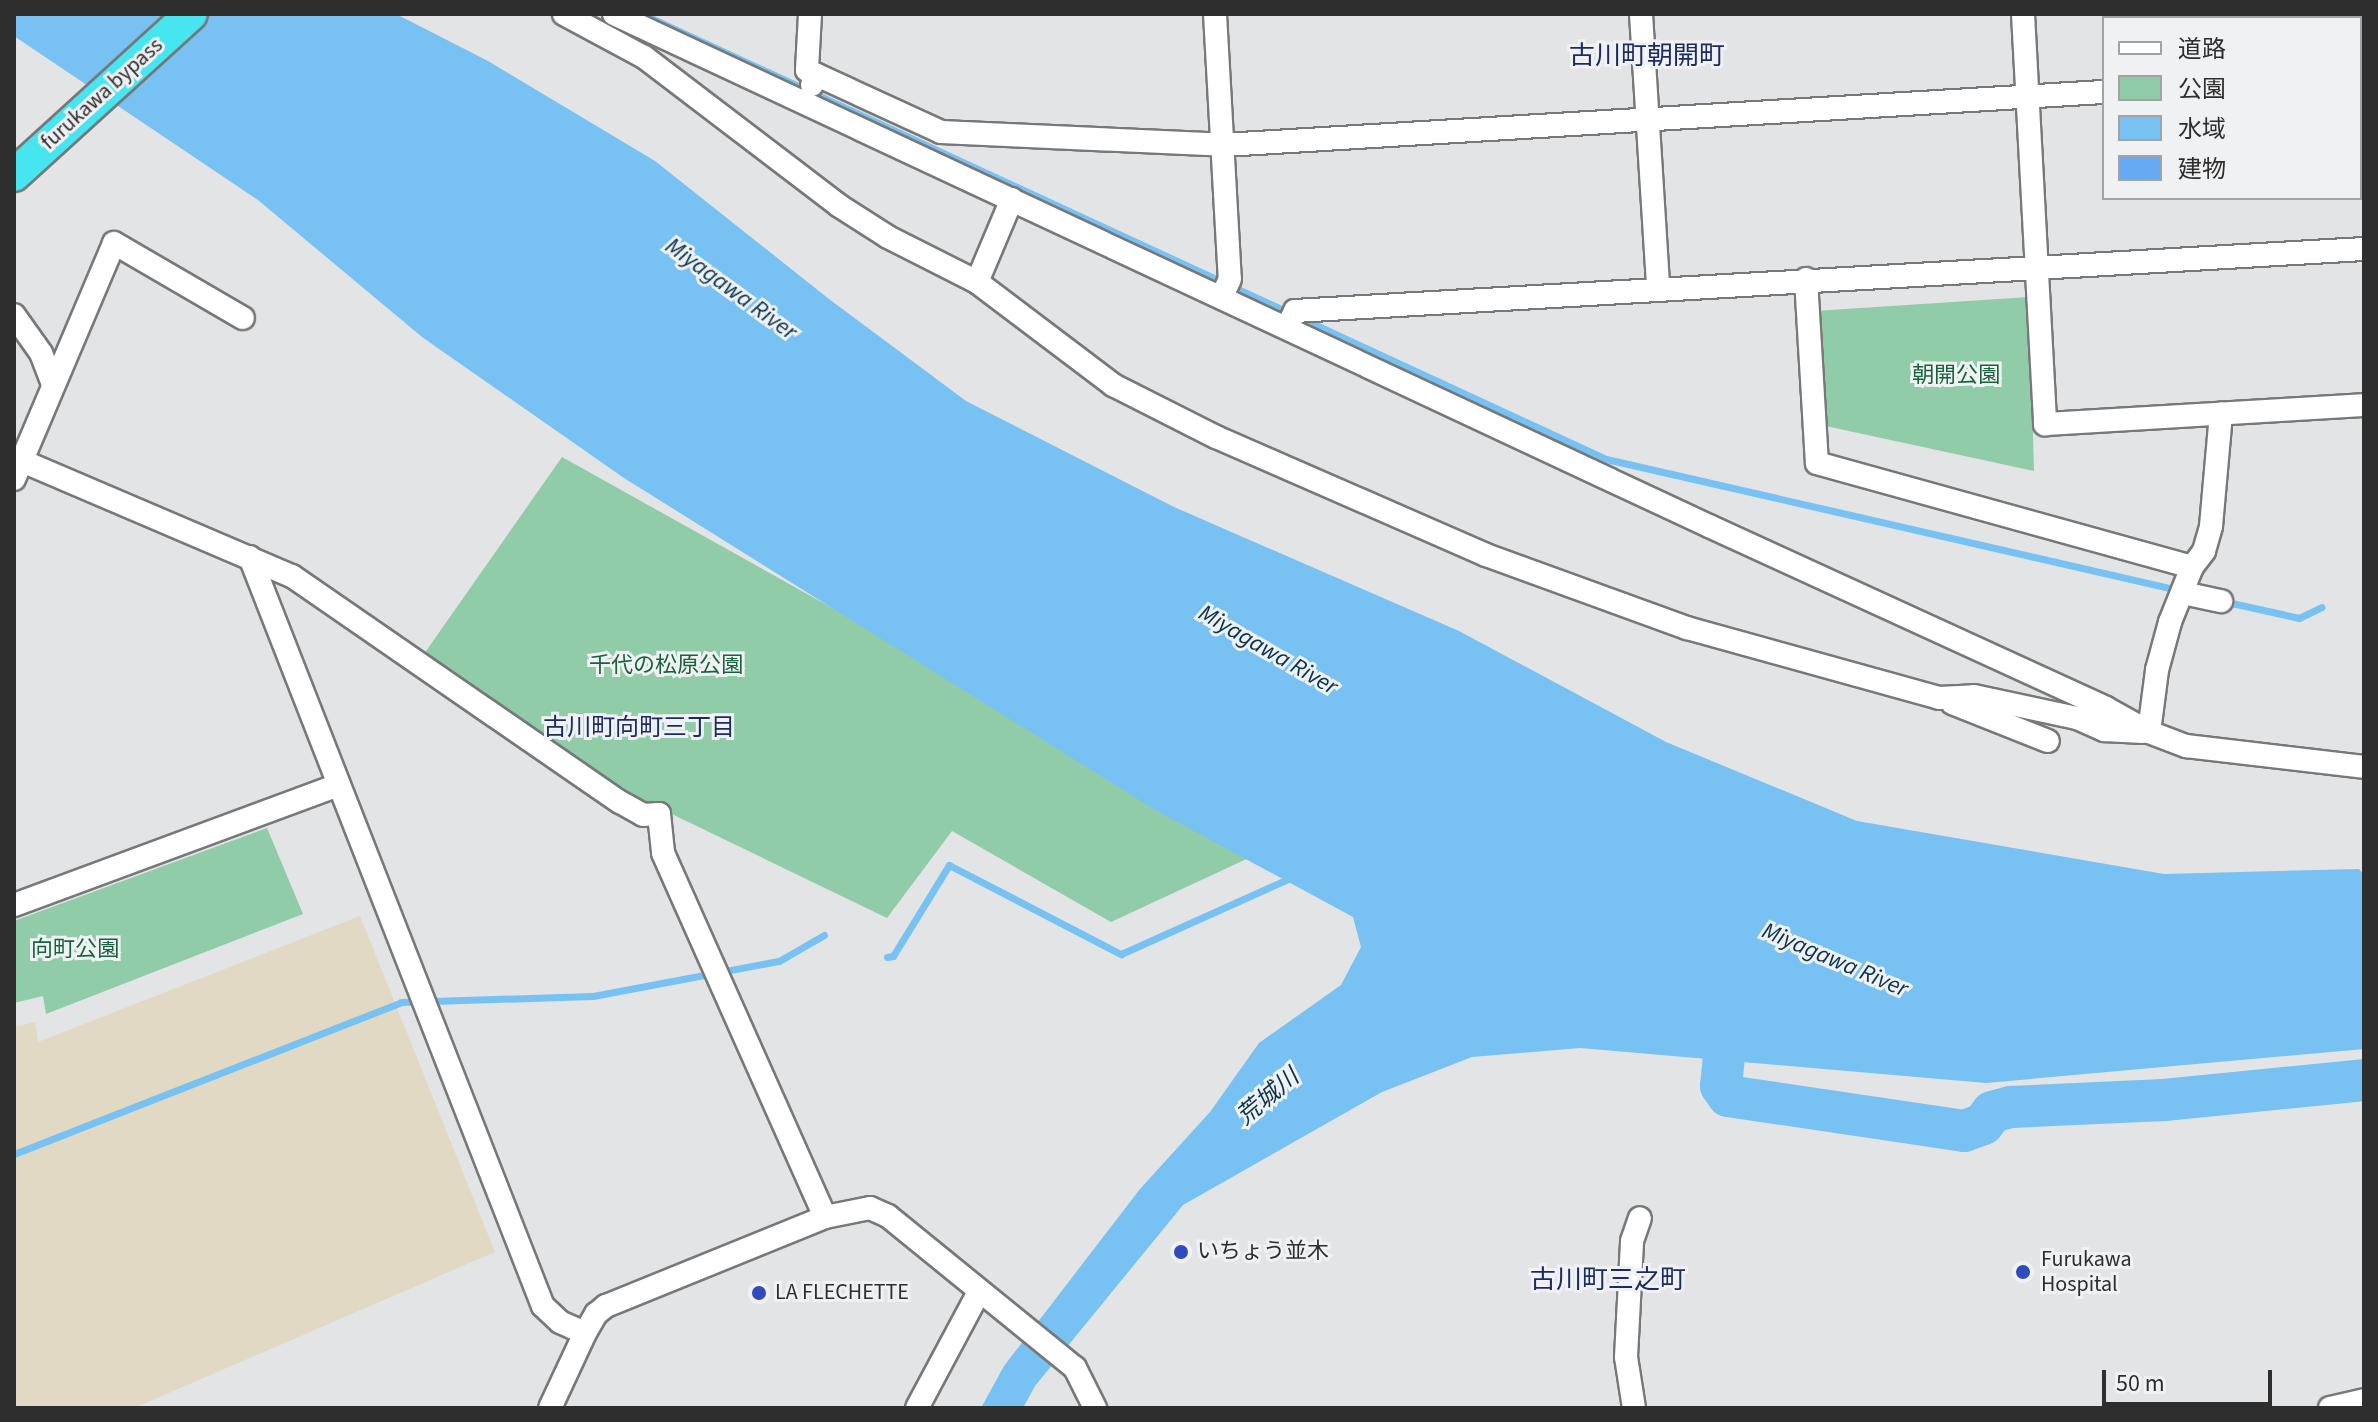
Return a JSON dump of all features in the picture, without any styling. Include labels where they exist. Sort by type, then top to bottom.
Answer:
[{"type":"highway","name":"furukawa bypass","points":[[14,175],[191,14]]},
{"type":"street","points":[[564,14],[644,57],[876,229],[977,282],[1133,397],[1486,555],[1687,628],[1939,698],[2048,741]]},
{"type":"street","points":[[614,14],[810,89],[941,132],[1224,145],[2102,92]]},
{"type":"street","points":[[810,14],[807,70],[810,89]]},
{"type":"street","points":[[1215,14],[1224,145],[1225,289]]},
{"type":"street","points":[[1641,14],[1658,288]]},
{"type":"street","points":[[2023,14],[2045,424],[2364,405]]},
{"type":"street","points":[[810,89],[1012,199],[1225,289],[2106,708],[2149,732],[2186,746],[2364,767]]},
{"type":"street","points":[[977,282],[1012,199]]},
{"type":"street","points":[[243,318],[114,243],[52,382],[18,470],[250,557],[292,576],[620,802],[643,815],[659,814],[663,853],[825,1217]]},
{"type":"street","points":[[1290,320],[1658,288],[2364,249]]},
{"type":"street","points":[[1806,279],[1817,463],[2192,567]]},
{"type":"street","points":[[14,315],[41,353],[52,382]]},
{"type":"street","points":[[2149,732],[2157,670],[2170,622],[2192,567],[2204,551],[2211,526],[2221,413]]},
{"type":"street","points":[[250,557],[543,1306],[560,1322],[585,1333]]},
{"type":"street","points":[[2183,593],[2221,601]]},
{"type":"street","points":[[1939,698],[1974,696],[2077,718],[2104,730],[2149,732]]},
{"type":"street","points":[[15,898],[338,785]]},
{"type":"street","points":[[550,1408],[585,1333],[596,1314],[606,1306],[825,1217],[870,1208],[888,1216],[1075,1368],[1095,1408]]},
{"type":"street","points":[[1634,1408],[1626,1357],[1632,1241],[1640,1218]]},
{"type":"street","points":[[917,1408],[984,1296]]},
{"type":"street","points":[[2330,1408],[2364,1400]]},
{"type":"shaded area","points":[[360,916],[495,1252],[134,1408],[14,1408],[14,1027],[35,1022],[38,1042]]},
{"type":"green space","name":"朝開公園","points":[[2029,297],[2034,471],[1821,425],[1815,311]]},
{"type":"green space","name":"千代の松原公園","points":[[562,457],[1266,850],[1111,922],[952,831],[887,918],[595,777],[424,654]]},
{"type":"green space","name":"向町公園","points":[[267,828],[303,914],[46,1014],[43,996],[14,1003],[14,921]]},
{"type":"water","points":[[14,14],[396,14],[488,61],[655,161],[829,299],[966,401],[1174,507],[1459,631],[1666,742],[1857,821],[2164,874],[2359,869],[2364,875],[2364,1049],[1986,1083],[1580,1048],[1472,1057],[1382,1092],[1183,1205],[1035,1386],[1023,1408],[981,1408],[1004,1366],[1140,1189],[1210,1112],[1259,1043],[1341,985],[1361,947],[1353,917],[1157,811],[624,478],[422,337],[258,200],[14,36]]},
{"type":"building","points":[[2222,14],[2265,14],[2265,16]]},
{"type":"waterway","points":[[642,14],[1606,459],[2174,589]]},
{"type":"waterway","points":[[2227,602],[2299,618],[2322,607]]},
{"type":"waterway","points":[[887,957],[893,956],[949,865],[1121,954],[1292,877]]},
{"type":"waterway","points":[[14,1154],[401,1002],[593,996],[779,961],[824,935]]},
{"type":"waterway","points":[[1729,1005],[1721,1086],[1728,1096],[1964,1131],[1983,1124],[1992,1112],[2011,1107],[2164,1100],[2364,1080]]},
{"type":"place","name":"いちょう並木","points":[[1181,1252]]},
{"type":"place","name":"Furukawa Hospital","points":[[2023,1272]]},
{"type":"place","name":"LA FLECHETTE","points":[[759,1293]]},
{"type":"district","name":"古川町朝開町","points":[[1647,56]]},
{"type":"district","name":"古川町向町三丁目","points":[[639,728]]},
{"type":"district","name":"古川町三之町","points":[[1608,1280]]},
{"type":"water label","name":"Miyagawa River","points":[[731,289]]},
{"type":"water label","name":"Miyagawa River","points":[[1268,650]]},
{"type":"water label","name":"Miyagawa River","points":[[1835,960]]},
{"type":"water label","name":"荒城川","points":[[1268,1097]]}]
